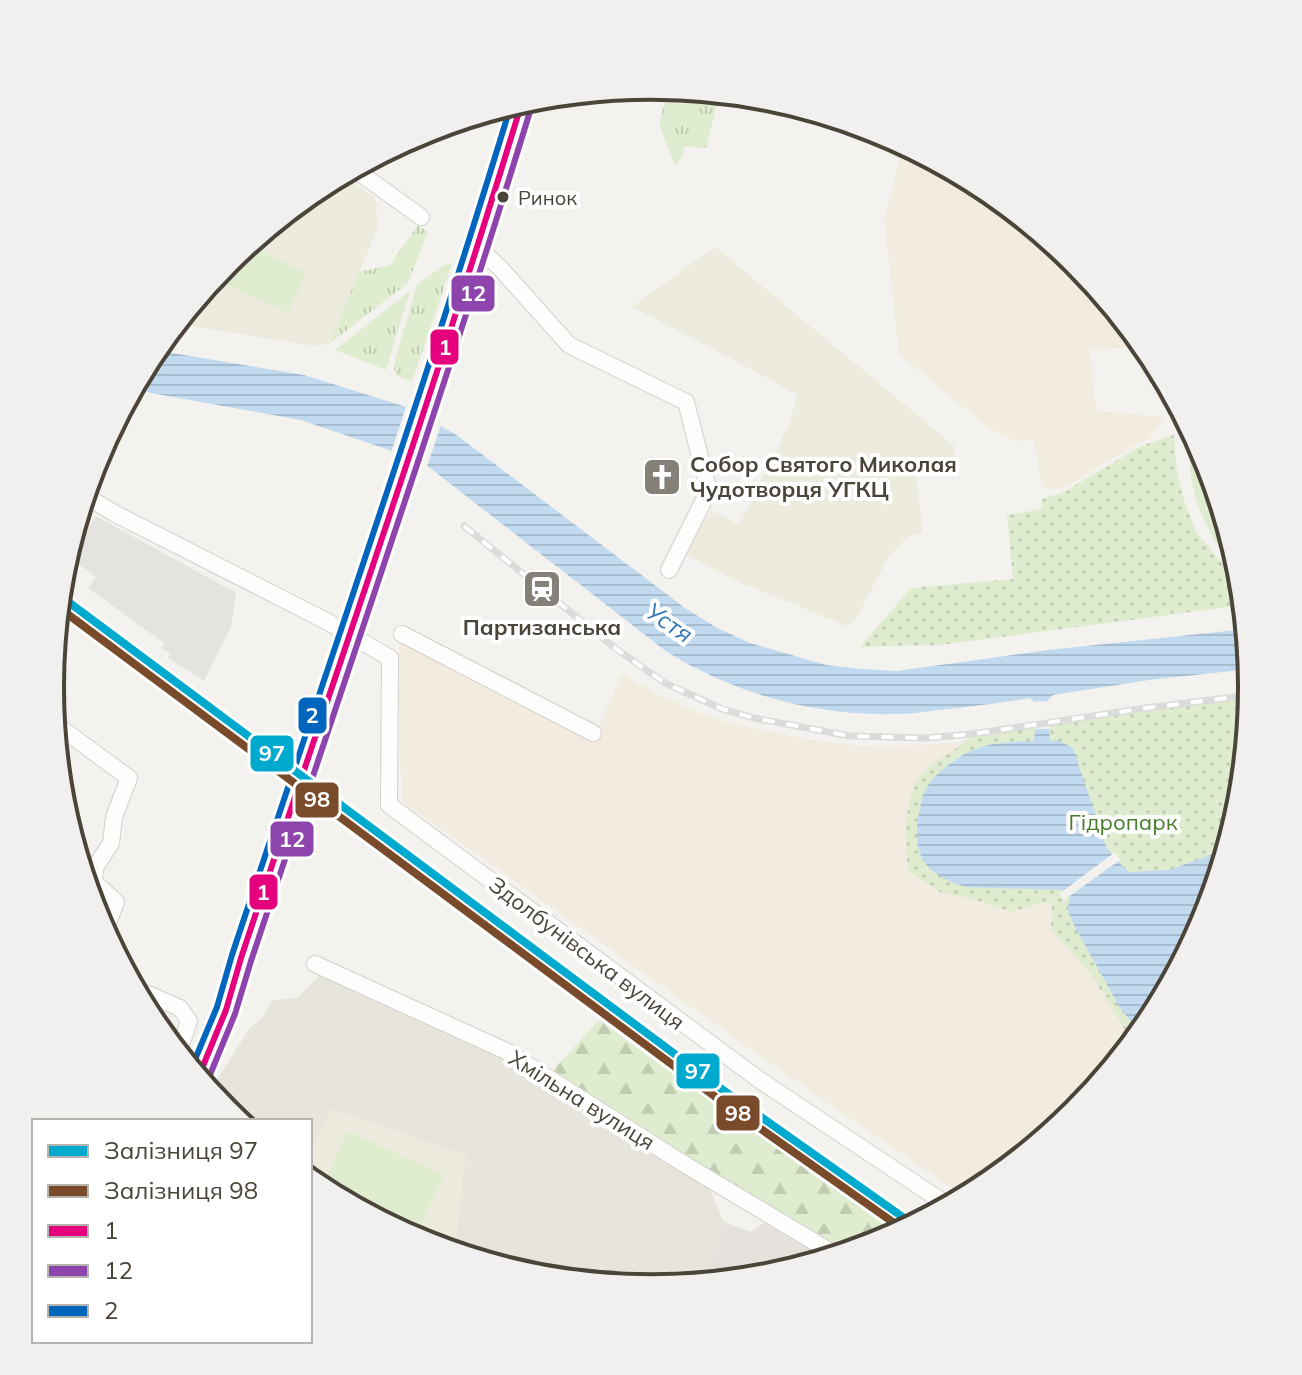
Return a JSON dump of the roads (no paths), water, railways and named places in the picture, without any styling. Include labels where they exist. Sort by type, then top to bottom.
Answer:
[{"type":"main road","points":[[203,1066],[226,1010],[435,379],[518,116]]},
{"type":"street","points":[[364,176],[421,217]]},
{"type":"street","points":[[478,247],[569,345],[686,402],[707,484],[704,500],[669,570]]},
{"type":"street","name":"Здолбунівська вулиця","points":[[94,501],[328,622],[390,658],[389,805],[761,1081],[938,1199]]},
{"type":"street","points":[[402,634],[593,733]]},
{"type":"street","points":[[66,731],[129,778],[114,817],[111,843],[94,874]]},
{"type":"street","points":[[99,887],[116,902],[111,916]]},
{"type":"street","name":"Хмільна вулиця","points":[[315,964],[506,1051],[684,1164],[824,1248]]},
{"type":"street","points":[[152,996],[180,1008],[189,1021],[182,1041]]},
{"type":"water","name":"Устя","points":[[169,353],[304,375],[403,406],[455,434],[685,608],[717,628],[750,643],[826,665],[897,671],[1048,650],[1235,630],[1238,670],[1053,695],[1047,701],[1050,741],[1058,740],[1073,748],[1107,849],[1126,870],[1169,870],[1214,854],[1193,912],[1159,981],[1133,1023],[1120,1008],[1075,927],[1068,911],[1069,897],[1062,890],[966,887],[940,876],[924,862],[917,841],[917,828],[923,796],[929,784],[951,763],[975,749],[999,743],[1034,741],[1034,702],[1030,698],[916,713],[865,714],[806,706],[748,691],[667,652],[430,468],[386,449],[301,420],[145,391]]},
{"type":"railway","points":[[464,526],[615,648],[665,683],[722,709],[754,718],[850,736],[926,738],[1238,697]]},
{"type":"railway","points":[[69,615],[219,727]]},
{"type":"railway","points":[[314,798],[716,1097],[893,1222]]},
{"type":"rail line","name":"97","points":[[70,603],[723,1090],[903,1217]]},
{"type":"rail line","name":"98","points":[[69,615],[717,1098],[893,1222]]},
{"type":"place","name":"Ринок","points":[[503,197]]},
{"type":"place","name":"Собор Святого Миколая Чудотворця УГКЦ","points":[[662,477]]},
{"type":"place","name":"Партизанська","points":[[542,589]]},
{"type":"park label","name":"Гідропарк","points":[[1123,822]]}]
